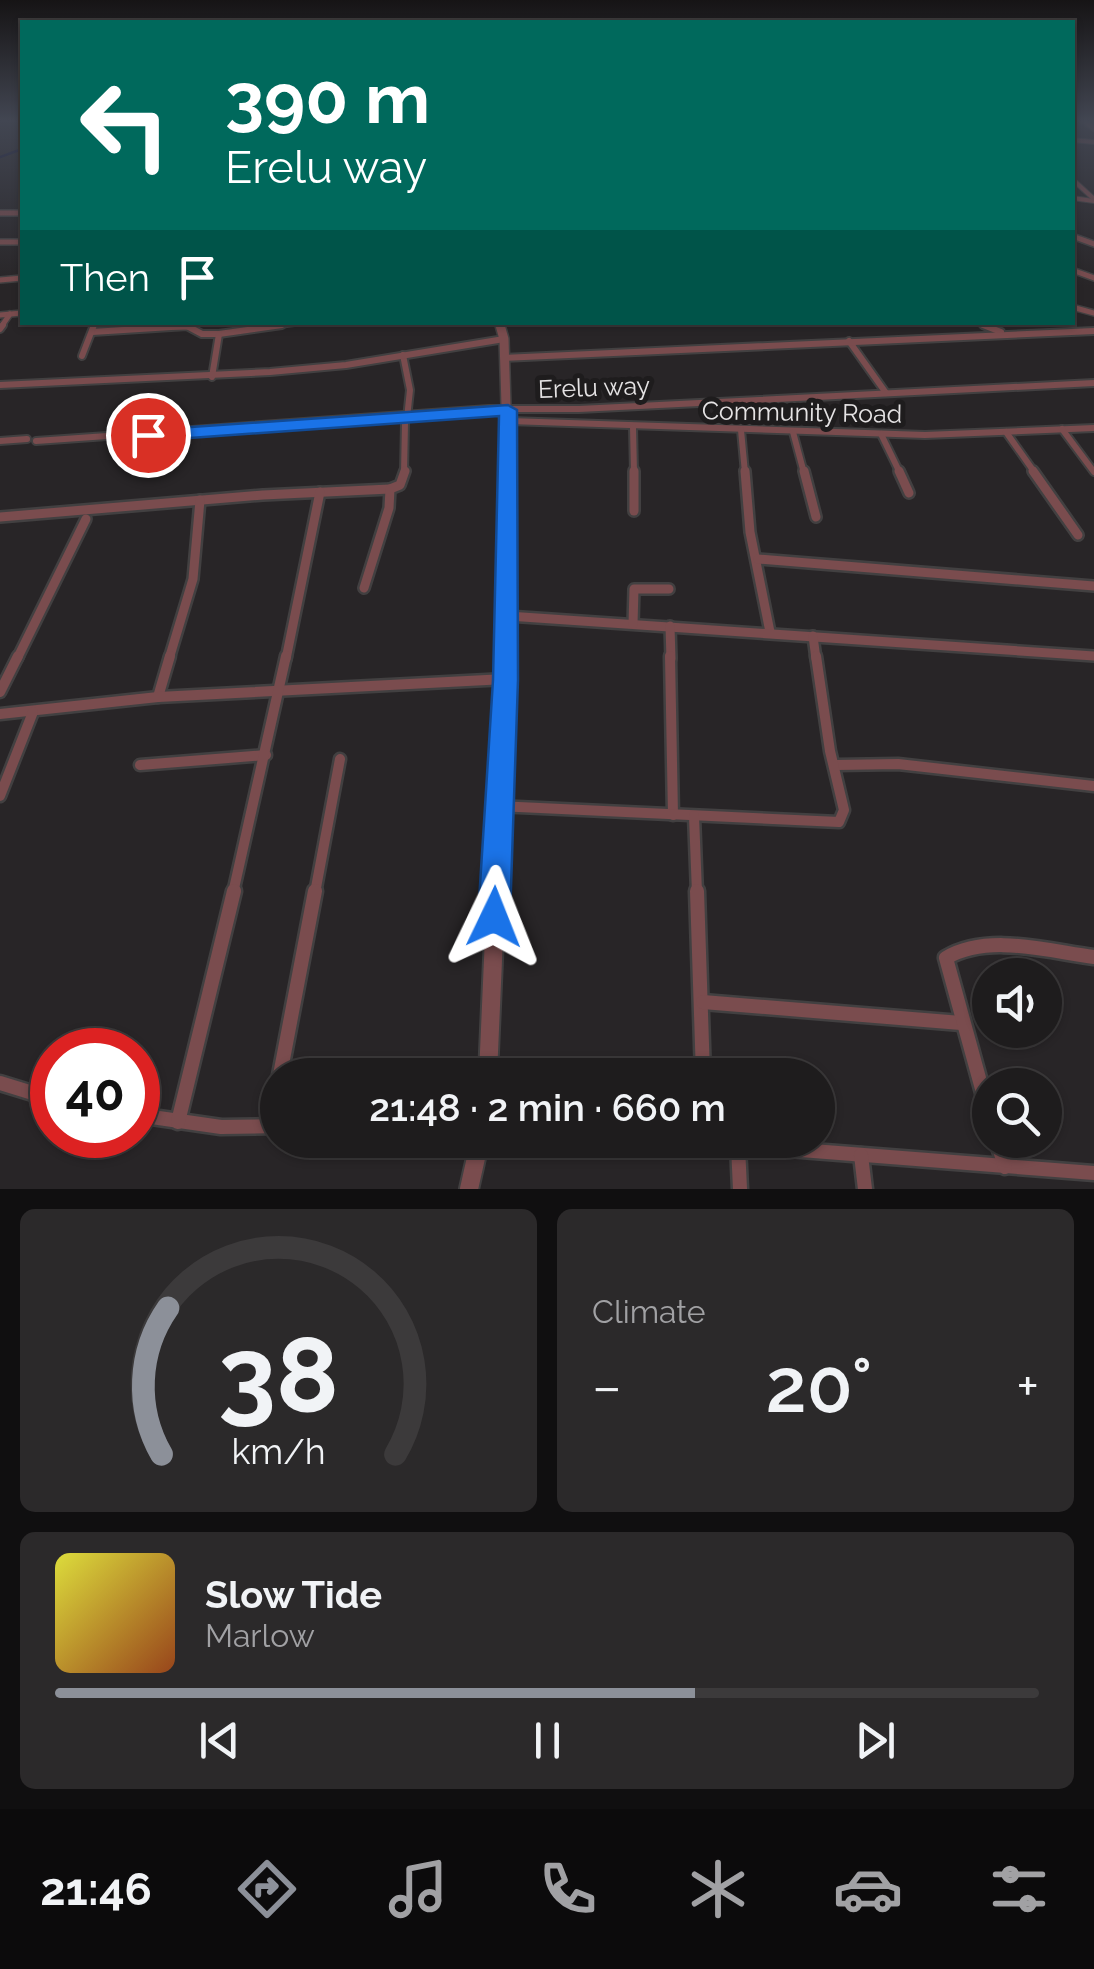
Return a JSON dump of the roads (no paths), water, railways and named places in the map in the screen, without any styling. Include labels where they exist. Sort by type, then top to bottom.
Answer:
[{"type":"street","points":[[1075,181],[1094,200]]},
{"type":"street","points":[[0,315],[20,312]]},
{"type":"street","points":[[0,329],[10,314]]},
{"type":"street","points":[[82,356],[95,325]]},
{"type":"street","points":[[92,332],[187,326],[202,334],[220,334],[285,325]]},
{"type":"street","points":[[489,1058],[506,680],[508,416],[501,325]]},
{"type":"street","points":[[984,325],[1009,334]]},
{"type":"street","points":[[505,358],[1094,331]]},
{"type":"street","points":[[212,377],[220,334]]},
{"type":"street","points":[[0,385],[212,377],[504,339]]},
{"type":"street","points":[[849,341],[886,393]]},
{"type":"street","points":[[0,517],[390,489],[400,485],[405,472],[410,390],[403,355]]},
{"type":"street","name":"Erelu way","points":[[0,441],[1094,383]]},
{"type":"street","points":[[1083,384],[1094,394]]},
{"type":"street","name":"Community Road","points":[[508,416],[633,426],[881,434],[1094,428]]},
{"type":"street","points":[[633,426],[634,510]]},
{"type":"street","points":[[1062,429],[1094,472]]},
{"type":"street","points":[[741,430],[750,532],[770,632]]},
{"type":"street","points":[[793,432],[816,517]]},
{"type":"street","points":[[1006,432],[1078,535]]},
{"type":"street","points":[[881,434],[910,493]]},
{"type":"street","points":[[364,588],[389,508],[390,489]]},
{"type":"street","points":[[178,1122],[266,755],[320,492]]},
{"type":"street","points":[[158,698],[193,580],[200,500]]},
{"type":"street","points":[[0,692],[86,519]]},
{"type":"street","points":[[758,559],[1094,586]]},
{"type":"street","points":[[634,624],[634,589],[670,589]]},
{"type":"street","points":[[507,616],[1094,656]]},
{"type":"street","points":[[670,626],[673,815]]},
{"type":"street","points":[[498,806],[834,824],[844,818],[844,810],[837,765],[830,751],[813,636]]},
{"type":"street","points":[[0,714],[280,689],[506,680]]},
{"type":"street","points":[[0,796],[33,712]]},
{"type":"street","points":[[140,765],[266,755]]},
{"type":"street","points":[[283,1058],[340,759]]},
{"type":"street","points":[[837,765],[898,764],[1094,786]]},
{"type":"street","points":[[694,816],[702,1058]]},
{"type":"street","points":[[975,1068],[946,958],[957,949],[978,946],[1094,956]]},
{"type":"street","points":[[702,1002],[961,1022]]},
{"type":"street","points":[[0,1083],[30,1092]]},
{"type":"street","points":[[160,1119],[260,1126]]},
{"type":"street","points":[[835,1153],[1094,1172]]},
{"type":"street","points":[[861,1155],[865,1189]]},
{"type":"street","points":[[469,1189],[476,1158]]},
{"type":"street","points":[[739,1158],[740,1189]]},
{"type":"street","points":[[1002,1158],[1005,1167]]}]
